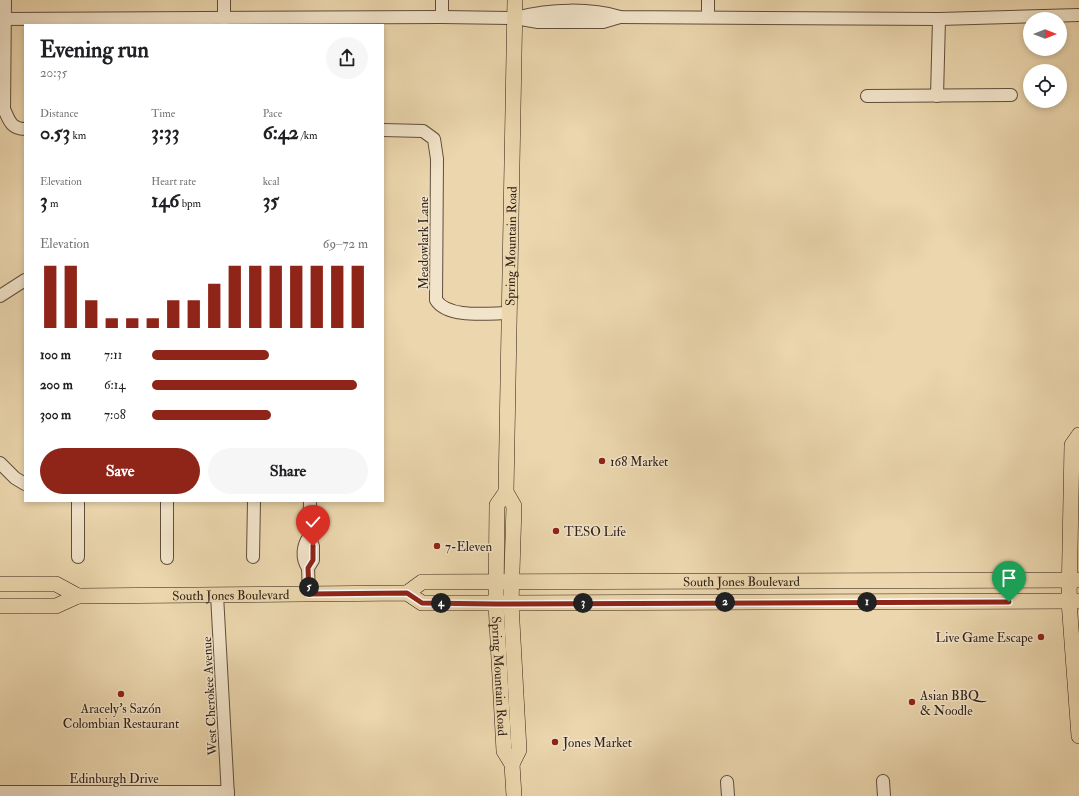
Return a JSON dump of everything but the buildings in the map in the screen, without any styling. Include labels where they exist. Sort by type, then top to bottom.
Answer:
[{"type":"main road","name":"Spring Mountain Road","points":[[503,604],[512,582],[514,506],[506,492],[515,0]]},
{"type":"main road","points":[[1079,434],[1072,445],[1074,601],[1079,736]]},
{"type":"main road","name":"Spring Mountain Road","points":[[506,492],[497,505],[496,582],[503,604],[519,750],[512,764],[514,796]]},
{"type":"main road","name":"South Jones Boulevard","points":[[407,593],[422,582],[1074,580]]},
{"type":"main road","points":[[796,582],[804,602]]},
{"type":"main road","name":"South Jones Boulevard","points":[[0,584],[56,584],[78,596]]},
{"type":"main road","name":"South Jones Boulevard","points":[[0,606],[56,606],[78,596],[407,593],[422,603],[503,604],[1074,601]]},
{"type":"street","points":[[5,0],[2,19],[4,109],[11,125],[18,129],[24,130]]},
{"type":"street","points":[[224,0],[224,19]]},
{"type":"street","points":[[442,0],[442,17]]},
{"type":"street","points":[[708,0],[708,17]]},
{"type":"street","points":[[2,19],[515,18],[538,12],[603,12],[620,17],[939,19],[1079,16]]},
{"type":"street","points":[[937,96],[939,19]]},
{"type":"street","points":[[867,96],[1011,95]]},
{"type":"street","name":"Meadowlark Lane","points":[[384,130],[422,131],[429,134],[434,140],[437,159],[436,300],[440,306],[445,309],[458,312],[509,313]]},
{"type":"street","points":[[0,296],[24,281]]},
{"type":"street","points":[[0,464],[15,478],[24,483]]},
{"type":"street","points":[[78,502],[78,557]]},
{"type":"street","points":[[167,502],[167,558]]},
{"type":"street","points":[[253,557],[254,502]]},
{"type":"street","points":[[309,594],[308,568],[304,562],[304,544],[310,536],[310,502]]},
{"type":"street","name":"West Cherokee Avenue","points":[[217,594],[228,794]]},
{"type":"street","points":[[883,781],[884,796]]},
{"type":"street","points":[[727,782],[728,796]]},
{"type":"street","name":"Edinburgh Drive","points":[[0,792],[228,794]]},
{"type":"place","name":"168 Market","points":[[602,461]]},
{"type":"place","name":"TESO Life","points":[[556,531]]},
{"type":"place","name":"7-Eleven","points":[[437,546]]},
{"type":"place","name":"Live Game Escape","points":[[1041,637]]},
{"type":"place","name":"Aracely's Sazón Colombian Restaurant","points":[[121,694]]},
{"type":"place","name":"Asian BBQ & Noodle","points":[[912,702]]},
{"type":"place","name":"Jones Market","points":[[555,742]]},
{"type":"route","points":[[313,546],[313,560],[308,568],[309,594],[407,593],[422,603],[496,604],[1009,602]]}]
